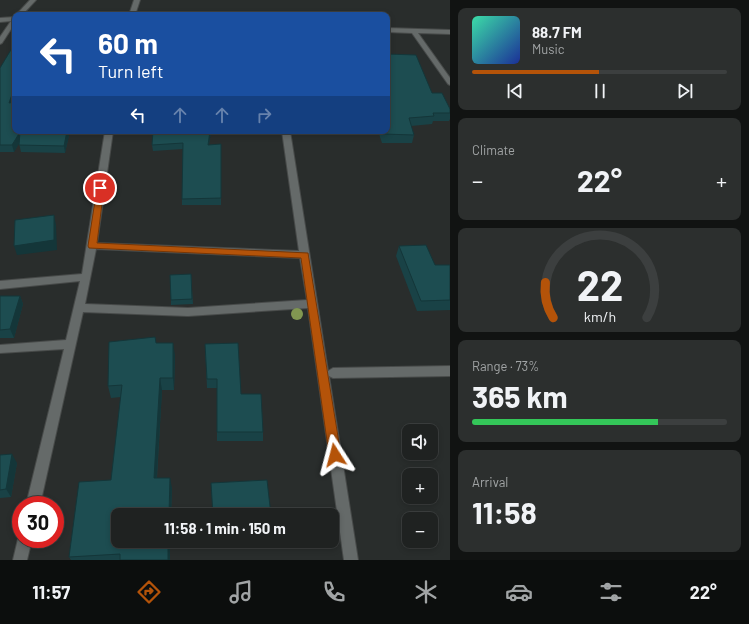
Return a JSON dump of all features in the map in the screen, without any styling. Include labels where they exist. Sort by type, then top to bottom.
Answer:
[{"type":"street","points":[[22,12],[33,0]]},
{"type":"street","points":[[133,12],[138,0]]},
{"type":"street","points":[[0,20],[12,19]]},
{"type":"street","points":[[0,42],[12,24]]},
{"type":"street","points":[[390,30],[415,32]]},
{"type":"street","points":[[415,32],[450,83]]},
{"type":"street","points":[[390,33],[450,32]]},
{"type":"street","points":[[35,496],[86,277],[92,246],[108,134]]},
{"type":"street","points":[[286,134],[351,560]]},
{"type":"street","points":[[92,246],[305,255]]},
{"type":"street","points":[[0,285],[86,277]]},
{"type":"street","points":[[79,308],[188,312],[312,304]]},
{"type":"street","points":[[0,349],[70,344]]},
{"type":"street","points":[[333,373],[450,372]]},
{"type":"street","points":[[20,560],[23,548]]},
{"type":"building","points":[[12,48],[12,94],[9,103],[12,102],[12,134],[19,134],[12,145],[0,145],[0,68]]},
{"type":"building","points":[[390,54],[416,55],[432,93],[442,93],[450,109],[450,113],[433,113],[434,116],[409,118],[414,135],[383,134],[390,134]]},
{"type":"building","points":[[20,134],[66,134],[64,146],[19,145]]},
{"type":"building","points":[[153,134],[210,134],[208,145],[221,144],[221,198],[182,199],[183,143],[152,145]]},
{"type":"building","points":[[54,215],[54,240],[14,246],[15,220]]},
{"type":"building","points":[[426,245],[435,265],[450,265],[450,300],[421,301],[399,246]]},
{"type":"building","points":[[191,274],[192,299],[171,300],[170,275]]},
{"type":"building","points":[[0,296],[20,296],[10,329],[0,330]]},
{"type":"building","points":[[155,337],[156,343],[173,343],[173,378],[160,378],[154,478],[170,478],[169,508],[111,508],[111,548],[168,548],[168,560],[120,560],[120,554],[69,557],[79,482],[111,480],[122,385],[108,386],[109,342]]},
{"type":"building","points":[[238,343],[241,394],[261,394],[263,432],[217,432],[217,379],[207,379],[205,344]]},
{"type":"building","points":[[12,454],[6,489],[0,490],[0,455]]},
{"type":"building","points":[[267,480],[270,508],[213,508],[211,483]]},
{"type":"route","points":[[100,188],[92,246],[305,255],[335,455]]}]
